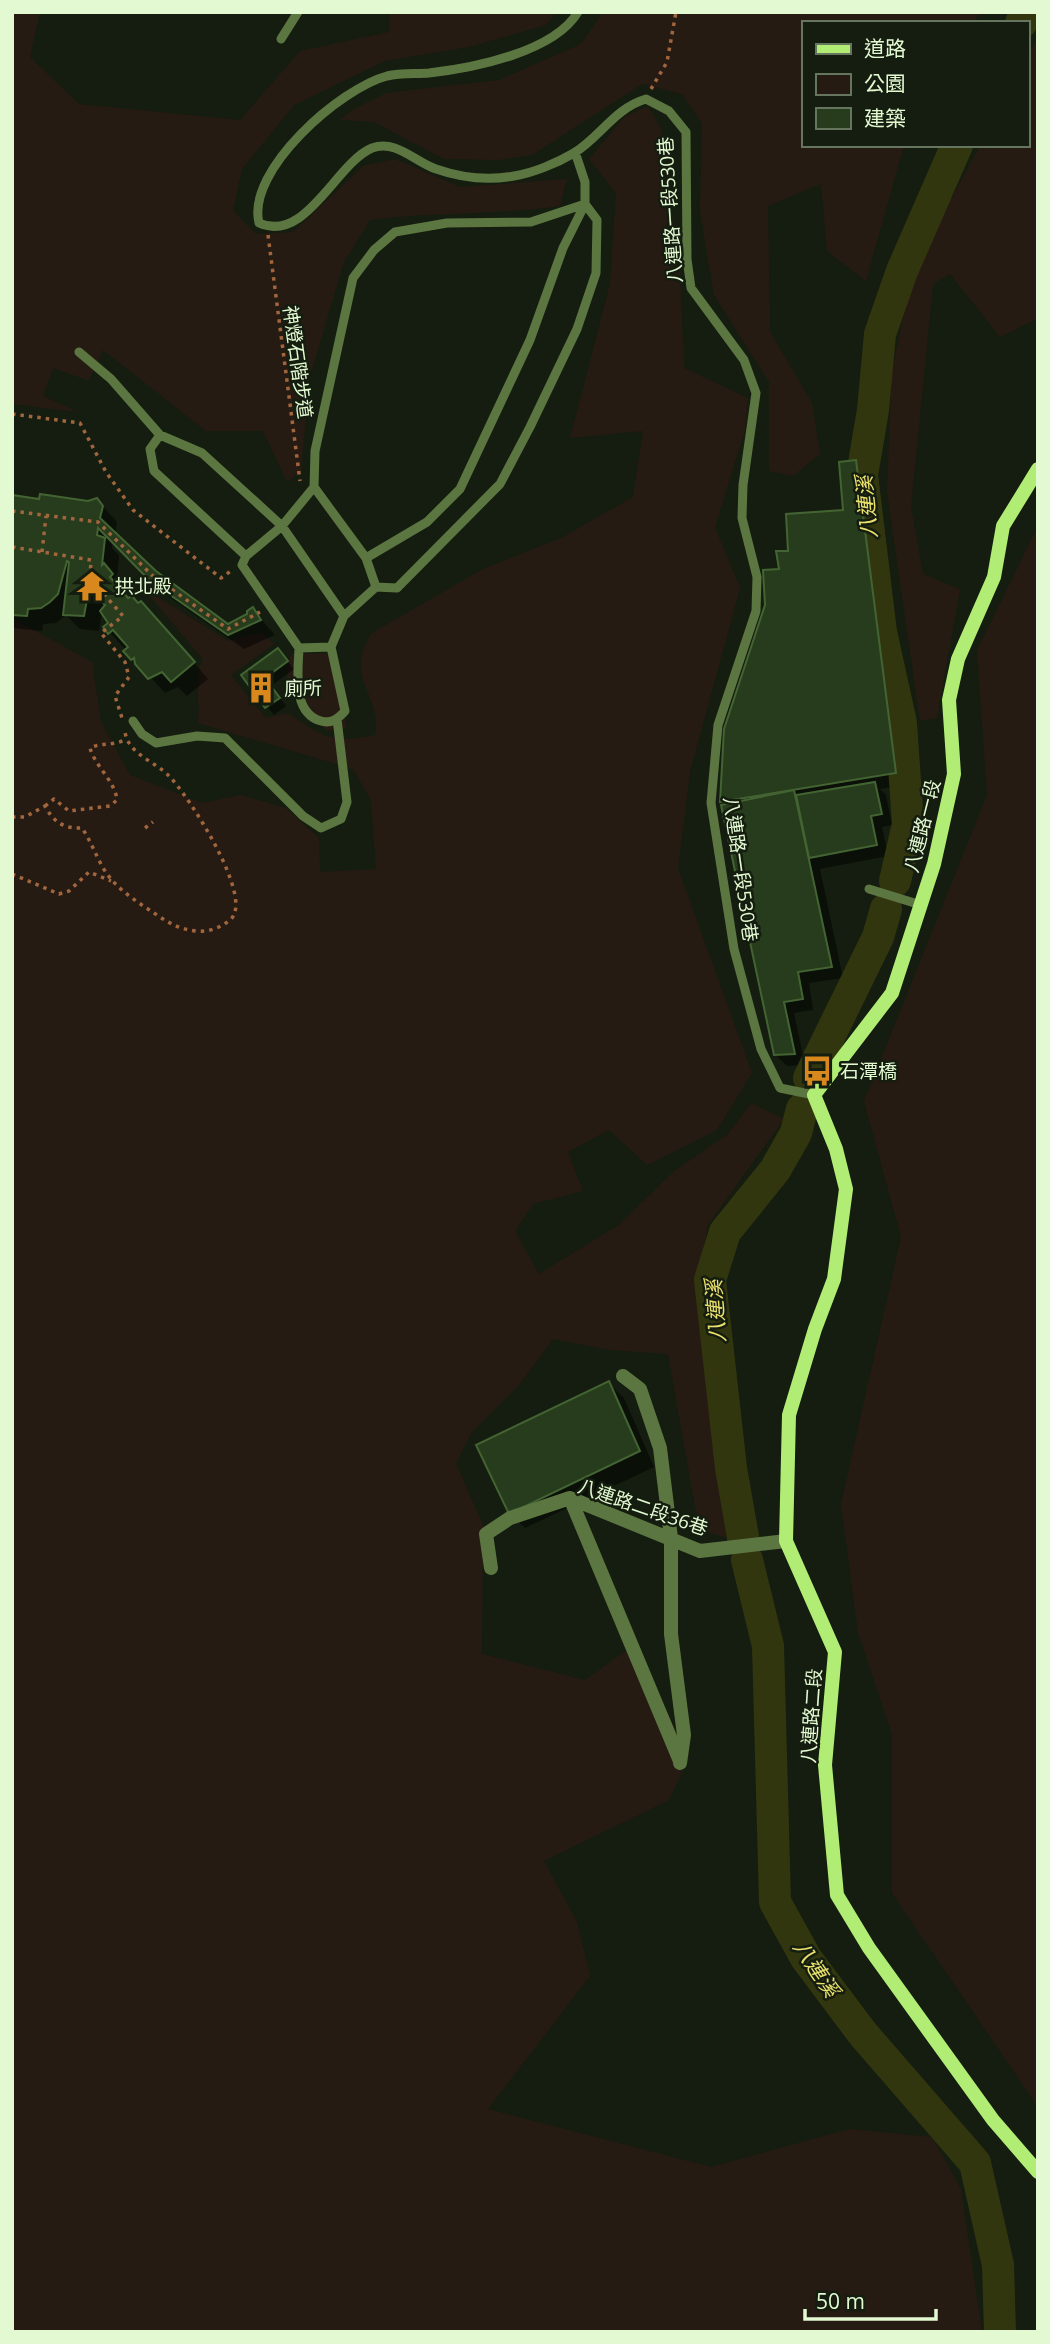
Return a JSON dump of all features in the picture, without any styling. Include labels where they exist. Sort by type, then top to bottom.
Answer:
[{"type":"street","name":"八連路一段","points":[[814,1095],[892,993],[934,864],[954,774],[950,700],[958,659],[993,577],[1003,526],[1038,469]]},
{"type":"street","name":"八連路二段","points":[[814,1095],[836,1149],[846,1189],[834,1279],[815,1329],[789,1415],[786,1541],[835,1653],[825,1765],[837,1895],[869,1948],[962,2077],[1038,2172]]},
{"type":"street","points":[[570,1498],[680,1763],[684,1735],[671,1634],[671,1538],[660,1448],[640,1389],[623,1376]]},
{"type":"street","name":"八連路二段36巷","points":[[491,1567],[486,1534],[510,1518],[570,1498],[700,1551],[786,1541]]},
{"type":"lane","points":[[281,38],[298,12]]},
{"type":"lane","points":[[578,12],[557,36],[521,54],[432,73],[389,76],[358,86],[282,153],[270,170],[261,191],[256,212],[259,223],[266,226],[288,225],[372,148],[393,146],[434,168],[476,180],[516,176],[575,152],[612,118],[646,99]]},
{"type":"lane","name":"八連路一段530巷","points":[[646,99],[669,111],[686,132],[687,259],[691,288],[744,360],[756,393],[743,485],[742,519],[757,577],[757,611],[718,725],[711,803],[734,949],[761,1049],[780,1088],[814,1095]]},
{"type":"lane","points":[[366,558],[427,523],[460,489],[530,340],[563,248],[585,204],[585,182],[575,152]]},
{"type":"lane","points":[[244,561],[282,526],[314,487],[315,451],[353,278],[374,250],[395,232],[447,223],[531,222],[585,204]]},
{"type":"lane","points":[[160,435],[150,449],[154,471],[244,561],[269,607],[299,648],[298,683],[302,705],[310,718],[326,723],[337,719],[345,711],[331,647],[344,615],[376,587],[397,588],[500,484],[577,329],[596,273],[597,220],[585,204]]},
{"type":"lane","points":[[79,352],[111,379],[160,435],[202,453],[282,526],[344,615]]},
{"type":"lane","points":[[314,487],[366,558],[376,587]]},
{"type":"lane","points":[[299,648],[331,647]]},
{"type":"lane","points":[[133,720],[142,734],[156,743],[197,736],[226,738],[303,816],[321,828],[341,819],[347,802],[337,719]]},
{"type":"lane","points":[[869,889],[921,905]]},
{"type":"path","points":[[646,99],[667,62],[676,12]]},
{"type":"path","name":"神燈石階步道","points":[[266,226],[303,501]]},
{"type":"path","points":[[12,414],[80,422],[106,472],[133,510],[221,578],[244,561]]},
{"type":"path","points":[[12,511],[98,522],[154,577],[228,629],[269,607]]},
{"type":"path","points":[[42,552],[47,516]]},
{"type":"path","points":[[12,547],[91,560],[90,578],[122,616],[101,633],[125,662],[129,677],[115,696],[126,739],[152,766],[169,775],[205,830],[234,884],[241,904],[233,918],[217,928],[204,931],[182,929],[113,882],[89,872],[69,891],[59,894],[12,874]]},
{"type":"path","points":[[12,817],[25,817],[54,799],[69,811],[110,806],[117,800],[116,792],[94,762],[90,748],[101,742],[120,743],[126,739]]},
{"type":"path","points":[[45,806],[53,820],[72,828],[82,828],[113,882]]},
{"type":"path","points":[[145,828],[153,822]]},
{"type":"green space","points":[[12,12],[40,12],[30,57],[79,104],[240,120],[300,51],[389,32],[390,12],[556,12],[546,25],[469,47],[385,61],[294,105],[242,169],[233,210],[256,234],[293,232],[363,166],[395,159],[460,187],[567,179],[560,206],[370,220],[344,262],[310,376],[301,471],[287,482],[263,431],[206,431],[103,350],[89,381],[53,368],[43,396],[78,412],[12,404]]},
{"type":"green space","points":[[603,12],[980,12],[975,21],[802,21],[802,147],[903,147],[866,281],[827,251],[821,184],[768,206],[770,332],[812,403],[820,454],[793,476],[769,471],[769,382],[714,295],[700,211],[702,123],[682,94],[642,84],[532,155],[498,160],[444,159],[374,122],[340,120],[352,110],[386,93],[499,80],[581,44]]},
{"type":"green space","points":[[1038,37],[1038,318],[1000,337],[950,274],[933,284],[911,507],[923,574],[960,589],[937,718],[920,721],[887,491],[892,370],[913,271],[979,147],[1029,147],[1029,53]]},
{"type":"green space","points":[[648,106],[661,128],[679,253],[684,368],[748,398],[745,430],[715,527],[740,588],[690,772],[678,868],[752,1073],[717,1130],[647,1165],[609,1130],[568,1152],[583,1191],[533,1204],[515,1231],[539,1274],[620,1224],[673,1172],[728,1134],[751,1103],[784,1119],[708,1225],[696,1290],[730,1539],[699,1529],[668,1354],[610,1350],[553,1339],[520,1384],[471,1433],[456,1463],[483,1525],[482,1654],[585,1680],[635,1644],[689,1757],[669,1800],[544,1861],[577,1922],[590,1976],[488,2109],[711,2167],[849,2129],[932,2137],[961,2189],[982,2332],[12,2332],[12,618],[92,662],[101,722],[130,775],[202,803],[241,795],[286,808],[319,838],[320,872],[376,869],[371,800],[353,769],[198,723],[198,674],[203,659],[142,587],[228,641],[261,632],[274,644],[231,675],[266,718],[288,713],[328,736],[360,738],[375,735],[374,708],[365,686],[361,662],[364,648],[372,633],[483,569],[561,538],[633,497],[643,431],[570,438],[610,284],[616,193],[589,159],[624,117]]},
{"type":"green space","points":[[1038,526],[1038,2107],[892,1893],[892,1734],[858,1632],[841,1504],[901,1237],[864,1101],[987,795],[977,650]]},
{"type":"green space","points":[[336,653],[334,668],[347,728],[328,731],[301,707],[295,698],[290,689],[288,667],[291,654]]},
{"type":"building","points":[[856,460],[896,773],[720,802],[724,729],[765,605],[763,570],[779,569],[776,551],[788,551],[786,514],[843,510],[839,462]]},
{"type":"building","name":"拱北殿","points":[[40,494],[88,501],[97,498],[103,506],[100,518],[156,571],[228,624],[247,614],[253,607],[261,620],[228,635],[150,581],[98,528],[97,535],[105,538],[102,565],[104,563],[113,574],[110,577],[128,598],[132,596],[138,603],[141,601],[195,662],[171,682],[162,672],[148,679],[135,664],[134,658],[131,660],[123,651],[128,647],[113,630],[108,634],[103,627],[108,623],[100,611],[105,605],[93,592],[88,594],[84,616],[63,615],[67,561],[58,594],[50,602],[41,608],[28,609],[27,616],[12,615],[12,495],[39,499]]},
{"type":"building","name":"廁所","points":[[278,648],[288,661],[265,678],[280,698],[265,708],[241,675]]},
{"type":"building","points":[[875,782],[882,814],[871,816],[877,845],[809,858],[796,795]]},
{"type":"building","points":[[794,790],[832,967],[798,972],[803,999],[784,1002],[795,1054],[774,1055],[721,805]]},
{"type":"building","points":[[609,1381],[640,1451],[509,1514],[476,1445]]},
{"type":"waterway","name":"八連溪","points":[[1022,21],[1027,12]]},
{"type":"waterway","name":"八連溪","points":[[895,881],[908,824],[901,723],[881,632],[862,475],[873,410],[880,334],[902,271],[956,147]]},
{"type":"waterway","name":"八連溪","points":[[809,1078],[878,937],[886,909]]},
{"type":"waterway","name":"八連溪","points":[[743,1537],[731,1468],[710,1280],[725,1232],[775,1170],[796,1133],[802,1109]]},
{"type":"waterway","name":"八連溪","points":[[747,1560],[768,1646],[775,1902],[806,1958],[863,2034],[975,2163],[998,2265],[1000,2332]]},
{"type":"place","name":"拱北殿","points":[[92,586]]},
{"type":"place","name":"廁所","points":[[261,688]]},
{"type":"place","name":"石潭橋","points":[[817,1071]]}]
